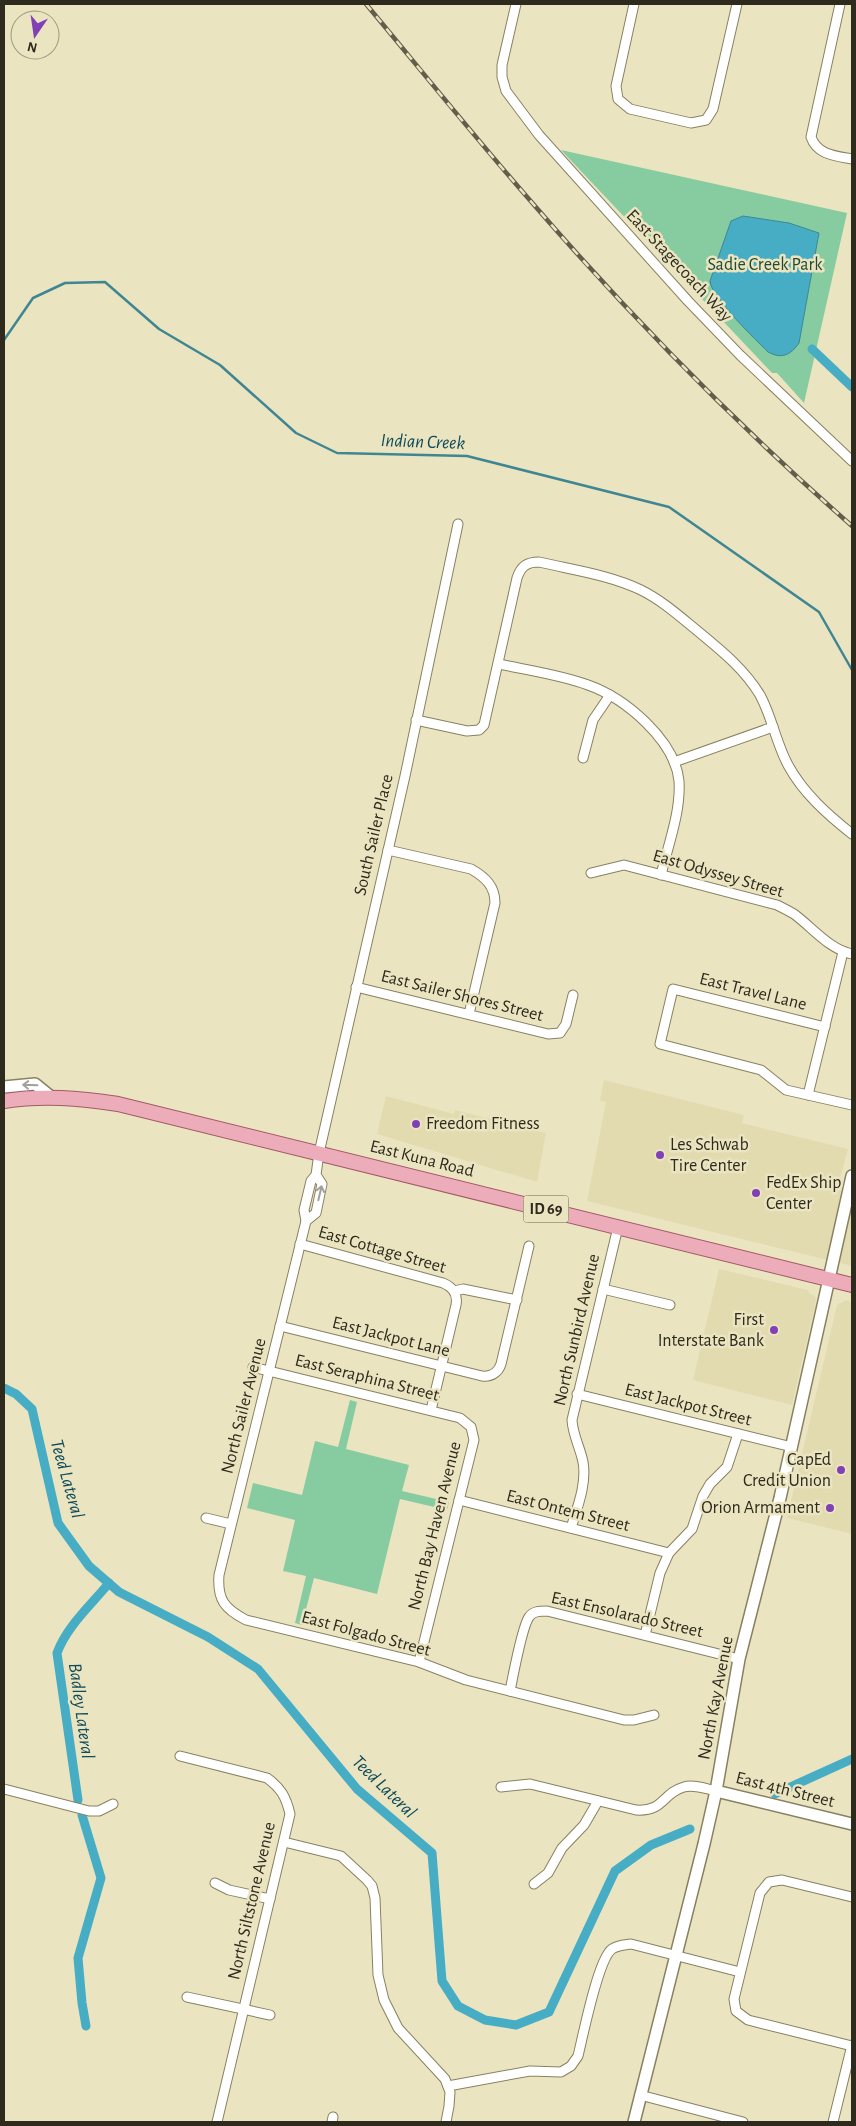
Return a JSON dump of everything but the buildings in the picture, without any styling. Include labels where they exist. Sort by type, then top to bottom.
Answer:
[{"type":"main road","name":"East Kuna Road","points":[[4,1101],[51,1097],[85,1099],[118,1104],[828,1279]]},
{"type":"main road","name":"ID 69","points":[[828,1279],[852,1285]]},
{"type":"street","name":"East Stagecoach Way","points":[[516,4],[502,65],[502,77],[506,91],[539,134],[625,232],[740,354],[852,461]]},
{"type":"street","points":[[634,4],[616,86],[618,99],[630,109],[691,123],[706,120],[713,109],[737,4]]},
{"type":"street","points":[[840,4],[811,130],[813,144],[824,153],[852,159]]},
{"type":"street","name":"South Sailer Place","points":[[319,1153],[388,850],[458,524]]},
{"type":"street","points":[[416,720],[467,732],[479,730],[486,718],[517,578],[523,566],[530,562],[539,562],[616,580],[641,590],[662,602],[728,656],[748,678],[760,696],[788,766],[811,798],[832,819],[852,834]]},
{"type":"street","points":[[499,664],[587,684],[610,695],[642,719],[661,739],[674,762],[678,780],[679,800],[661,875]]},
{"type":"street","points":[[583,758],[593,720],[610,695]]},
{"type":"street","points":[[674,762],[773,727]]},
{"type":"street","points":[[388,850],[471,869],[482,876],[495,893],[495,903],[469,1014]]},
{"type":"street","name":"East Odyssey Street","points":[[591,873],[624,865],[777,905],[794,914],[817,934],[848,953]]},
{"type":"street","points":[[848,953],[825,1027],[808,1095],[852,1105]]},
{"type":"street","name":"East Sailer Shores Street","points":[[356,987],[548,1034],[560,1033],[566,1024],[573,994]]},
{"type":"street","name":"East Travel Lane","points":[[808,1095],[786,1090],[761,1070],[660,1044],[673,989],[825,1027]]},
{"type":"street","points":[[4,1086],[36,1084],[51,1097]]},
{"type":"street","name":"North Sailer Avenue","points":[[221,1599],[218,1586],[219,1575],[306,1222],[304,1210],[311,1181],[316,1175],[319,1153]]},
{"type":"street","name":"North Kay Avenue","points":[[634,2122],[704,1844],[716,1791],[739,1659],[792,1447],[828,1279],[852,1181]]},
{"type":"street","name":"North Sunbird Avenue","points":[[571,1528],[582,1489],[584,1470],[572,1430],[572,1420],[618,1227]]},
{"type":"street","name":"East Cottage Street","points":[[300,1244],[444,1283],[454,1291]]},
{"type":"street","points":[[431,1410],[456,1305],[457,1298],[454,1291],[463,1288],[517,1300],[529,1246]]},
{"type":"street","points":[[603,1289],[670,1305]]},
{"type":"street","name":"East Jackpot Lane","points":[[280,1326],[482,1376],[494,1374],[501,1364],[517,1300]]},
{"type":"street","name":"East Seraphina Street","points":[[253,1367],[431,1410],[460,1418],[471,1427]]},
{"type":"street","name":"East Jackpot Street","points":[[577,1394],[792,1447]]},
{"type":"street","name":"North Bay Haven Avenue","points":[[419,1662],[474,1440],[471,1427]]},
{"type":"street","points":[[645,1636],[660,1573],[670,1553],[692,1529],[702,1496],[710,1484],[727,1467],[738,1434]]},
{"type":"street","name":"East Ontem Street","points":[[459,1500],[670,1553]]},
{"type":"street","points":[[206,1518],[231,1524]]},
{"type":"street","name":"East Folgado Street","points":[[221,1599],[231,1612],[246,1620],[419,1662],[466,1680],[624,1720],[634,1720],[654,1715]]},
{"type":"street","name":"East Ensolarado Street","points":[[510,1691],[525,1628],[529,1617],[536,1612],[547,1611],[739,1659]]},
{"type":"street","name":"North Siltstone Avenue","points":[[180,1756],[267,1778],[278,1786],[286,1799],[290,1814],[218,2122]]},
{"type":"street","name":"East 4th Street","points":[[501,1786],[530,1784],[647,1811],[656,1808],[671,1793],[686,1786],[716,1791],[852,1824]]},
{"type":"street","points":[[4,1789],[89,1811],[99,1811],[112,1804]]},
{"type":"street","points":[[534,1884],[548,1873],[562,1848],[584,1826],[598,1801]]},
{"type":"street","points":[[284,1842],[341,1856],[372,1886],[375,1898],[378,1975],[384,2000],[398,2028],[441,2073],[448,2086],[450,2106],[446,2122]]},
{"type":"street","points":[[833,2122],[852,2045],[748,2020],[736,2011],[734,1998],[760,1893],[769,1882],[782,1880],[852,1897]]},
{"type":"street","points":[[214,1883],[229,1890],[270,1899]]},
{"type":"street","points":[[448,2086],[530,2072],[561,2072],[571,2066],[578,2056],[602,1963],[612,1949],[621,1945],[631,1944],[740,1972]]},
{"type":"street","points":[[187,1997],[270,2016]]},
{"type":"street","points":[[640,2095],[705,2118],[744,2122]]},
{"type":"shaded area","points":[[604,1080],[744,1115],[742,1123],[848,1149],[837,1190],[852,1194],[852,1266],[587,1201],[606,1102],[600,1101]]},
{"type":"shaded area","points":[[386,1096],[454,1114],[455,1110],[546,1133],[537,1182],[377,1134]]},
{"type":"shaded area","points":[[719,1269],[808,1290],[809,1293],[815,1296],[816,1301],[792,1405],[693,1380]]},
{"type":"shaded area","points":[[846,1300],[852,1302],[852,1534],[787,1518],[837,1305]]},
{"type":"green space","name":"Sadie Creek Park","points":[[561,150],[847,213],[804,403],[777,373],[772,373]]},
{"type":"green space","points":[[350,1400],[357,1402],[346,1449],[409,1465],[402,1491],[449,1502],[447,1510],[400,1499],[377,1594],[314,1578],[302,1625],[295,1623],[306,1576],[283,1571],[295,1520],[247,1508],[253,1483],[302,1495],[315,1441],[338,1447]]},
{"type":"water","points":[[743,216],[789,223],[819,233],[799,343],[792,351],[785,355],[781,356],[768,352],[725,307],[712,288],[710,281],[731,221]]},
{"type":"waterway","name":"Indian Creek","points":[[4,340],[33,298],[65,283],[105,282],[159,329],[220,365],[296,433],[337,453],[467,456],[669,507],[819,612],[852,670]]},
{"type":"waterway","points":[[812,349],[852,387]]},
{"type":"waterway","name":"Teed Lateral","points":[[4,1388],[16,1394],[32,1409],[58,1523],[89,1566],[119,1592],[208,1637],[258,1669],[357,1789],[432,1853],[442,1981],[458,2006],[485,2020],[516,2025],[549,2012],[615,1871],[651,1845],[690,1829]]},
{"type":"waterway","name":"Badley Lateral","points":[[78,1800],[57,1653],[73,1625],[109,1583]]},
{"type":"waterway","name":"Teed Lateral","points":[[775,1794],[852,1759]]},
{"type":"waterway","name":"Badley Lateral","points":[[82,1815],[101,1878],[78,1958],[86,2026]]},
{"type":"railway","points":[[366,4],[507,174],[566,242],[645,327],[767,449],[852,526]]},
{"type":"place","name":"Freedom Fitness","points":[[416,1124]]},
{"type":"place","name":"Les Schwab Tire Center","points":[[660,1155]]},
{"type":"place","name":"FedEx Ship Center","points":[[756,1193]]},
{"type":"place","name":"First Interstate Bank","points":[[774,1330]]},
{"type":"place","name":"CapEd Credit Union","points":[[841,1470]]},
{"type":"place","name":"Orion Armament","points":[[830,1508]]}]
